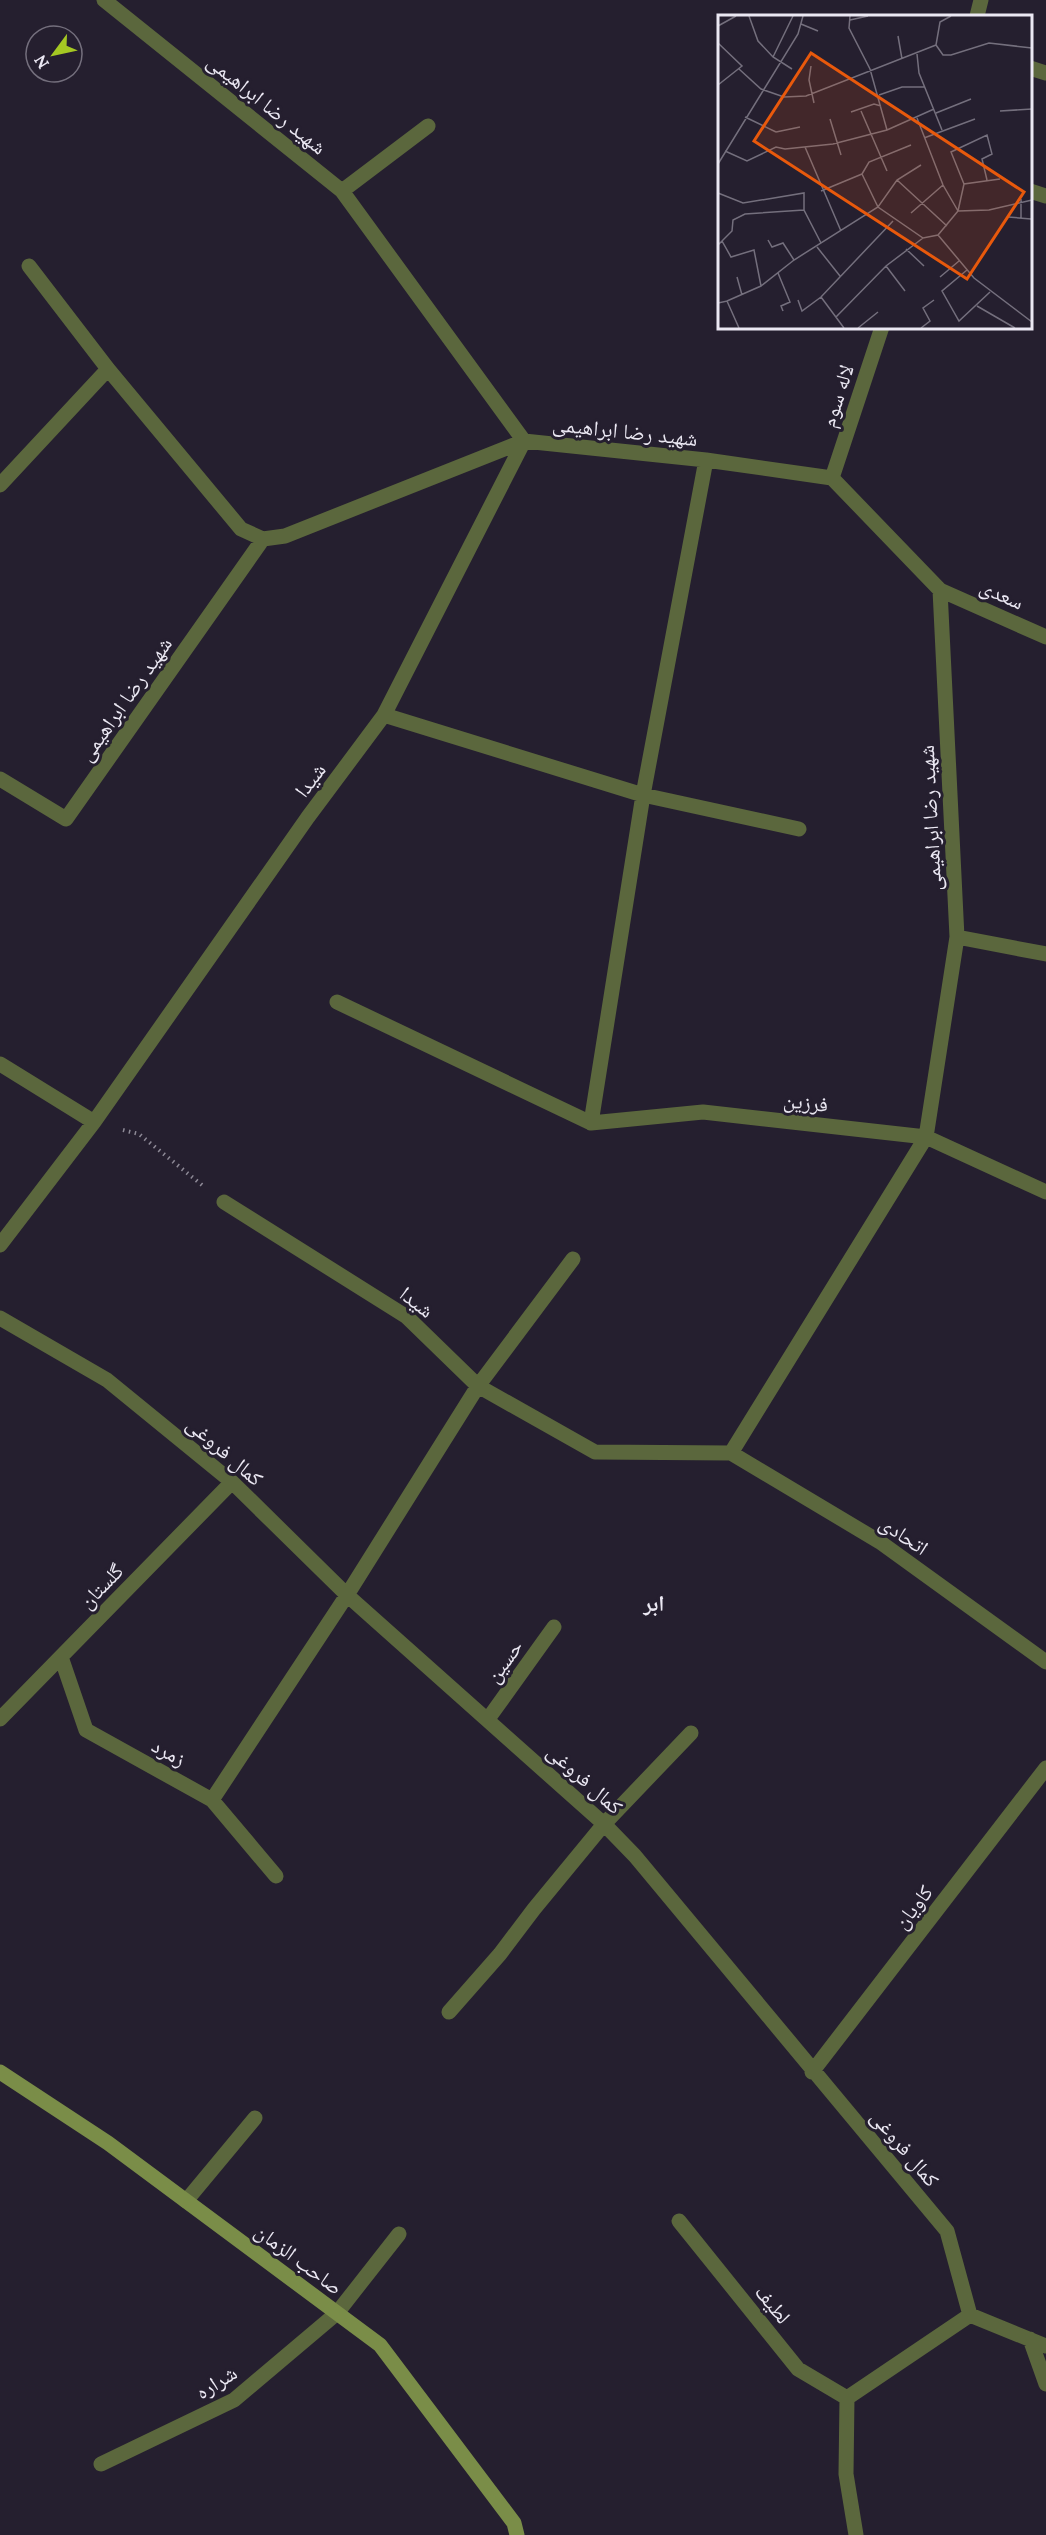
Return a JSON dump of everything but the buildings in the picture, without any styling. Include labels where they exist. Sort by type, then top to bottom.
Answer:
[{"type":"street","name":"شهید رضا ابراهیمی","points":[[104,0],[342,191],[524,441],[706,460],[832,478]]},
{"type":"street","points":[[976,15],[981,0]]},
{"type":"street","points":[[1031,69],[1046,73]]},
{"type":"street","points":[[342,191],[428,126]]},
{"type":"street","points":[[1031,192],[1046,196]]},
{"type":"street","points":[[29,266],[108,369],[241,529],[263,539],[285,536],[524,441]]},
{"type":"street","name":"لاله سوم","points":[[832,478],[882,328]]},
{"type":"street","points":[[0,485],[108,369]]},
{"type":"street","name":"شیدا","points":[[0,1245],[94,1122],[308,817],[384,715],[524,441]]},
{"type":"street","points":[[337,1002],[591,1123],[643,795],[706,460]]},
{"type":"street","points":[[832,478],[940,590]]},
{"type":"street","name":"شهید رضا ابراهیمی","points":[[0,779],[66,819],[263,539]]},
{"type":"street","name":"شهید رضا ابراهیمی","points":[[926,1137],[957,937],[940,590]]},
{"type":"street","name":"سعدی","points":[[940,590],[1046,637]]},
{"type":"street","points":[[384,715],[643,795],[799,829]]},
{"type":"street","points":[[957,937],[1046,954]]},
{"type":"street","points":[[0,1065],[94,1122]]},
{"type":"street","name":"فرزین","points":[[591,1123],[703,1112],[926,1137],[1046,1192]]},
{"type":"street","points":[[731,1453],[926,1137]]},
{"type":"street","name":"شیدا","points":[[224,1202],[407,1317],[478,1386],[595,1452],[731,1453]]},
{"type":"street","points":[[212,1800],[347,1595],[478,1386],[573,1258]]},
{"type":"street","name":"کمال فروغی","points":[[0,1318],[106,1380],[232,1482],[347,1595],[604,1824],[635,1856],[812,2072],[948,2231],[970,2315]]},
{"type":"street","name":"اتحادی","points":[[731,1453],[880,1542],[1046,1662]]},
{"type":"street","name":"گلستان","points":[[0,1719],[232,1482]]},
{"type":"street","name":"حسین","points":[[488,1719],[554,1627]]},
{"type":"street","name":"زمرد","points":[[61,1657],[86,1730],[212,1800],[276,1876]]},
{"type":"street","points":[[449,2012],[500,1954],[604,1824],[691,1733]]},
{"type":"street","name":"کاویان","points":[[812,2072],[1046,1768]]},
{"type":"street","name":"صاحب الزمان","points":[[0,2072],[108,2143],[380,2345],[514,2523],[517,2535]]},
{"type":"street","points":[[186,2201],[255,2118]]},
{"type":"street","name":"لطیف","points":[[679,2221],[798,2369],[847,2398]]},
{"type":"street","name":"شراره","points":[[101,2464],[234,2400],[337,2313],[399,2234]]},
{"type":"street","points":[[856,2535],[846,2474],[847,2398],[970,2315],[1046,2346]]},
{"type":"street","points":[[1030,2339],[1046,2385]]},
{"type":"path","points":[[94,1122],[139,1134],[224,1202]]},
{"type":"district","name":"ابر","points":[[654,1603]]}]
